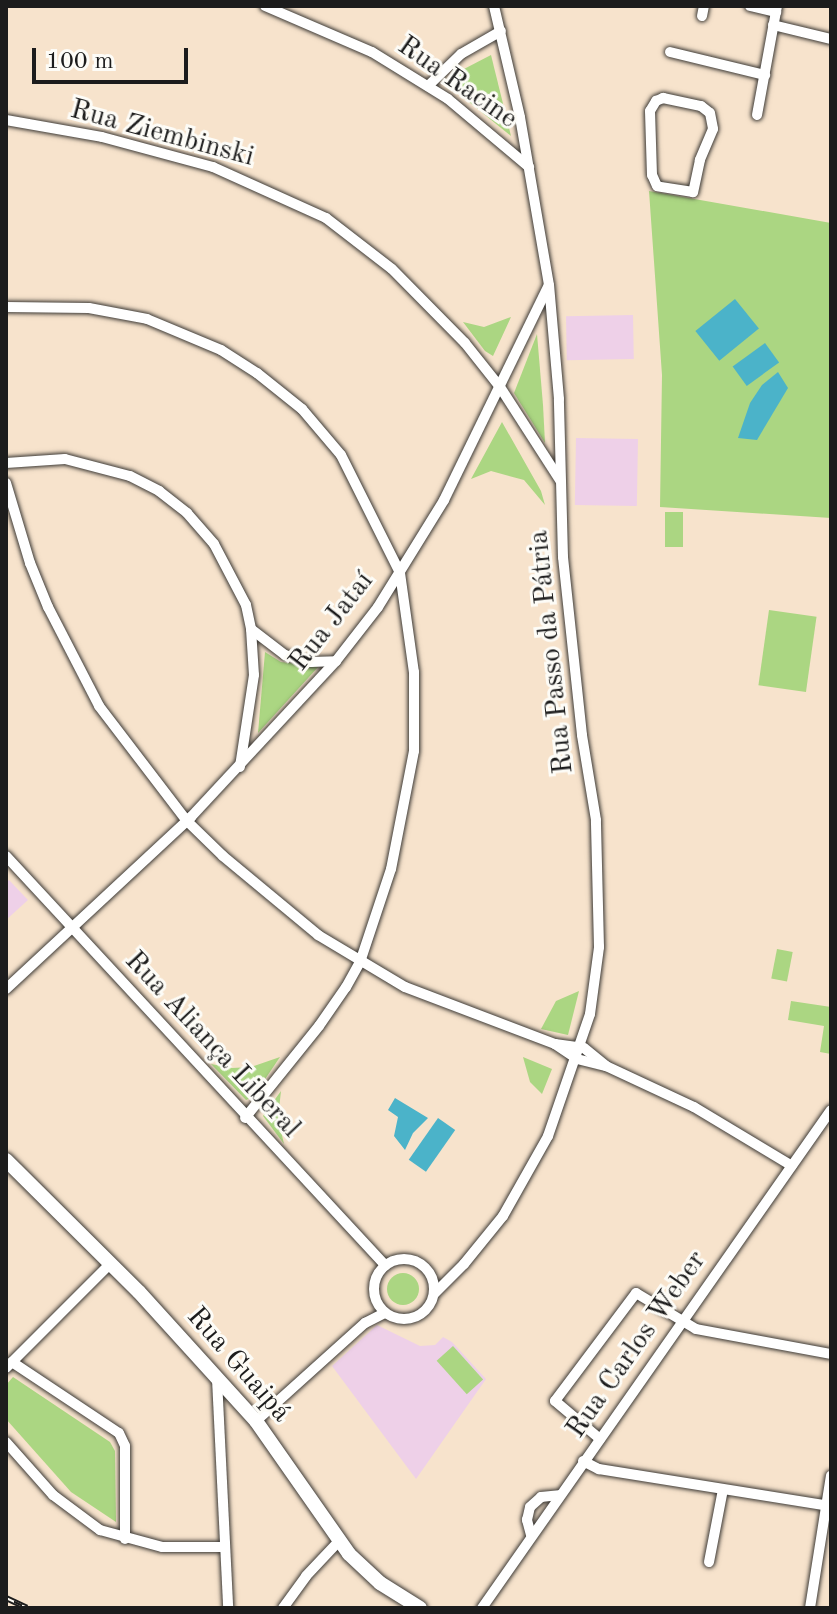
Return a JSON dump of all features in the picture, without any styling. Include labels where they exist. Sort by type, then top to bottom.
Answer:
[{"type":"main road","name":"Rua Guaipá","points":[[6,1160],[110,1264],[256,1421],[339,1541],[380,1583],[420,1608]]},
{"type":"street","name":"Rua Racine","points":[[265,6],[361,46],[428,86],[529,167]]},
{"type":"street","name":"Rua Passo da Pátria","points":[[435,1293],[464,1264],[503,1216],[528,1177],[581,1047],[590,1014],[599,947],[600,880],[596,820],[572,646],[561,482],[559,396],[549,285],[529,167],[494,6]]},
{"type":"street","points":[[750,6],[776,9],[757,115]]},
{"type":"street","points":[[773,25],[831,39]]},
{"type":"street","points":[[428,86],[461,54],[501,31]]},
{"type":"street","points":[[670,52],[765,75]]},
{"type":"street","points":[[663,98],[706,107],[713,129],[710,141],[700,160],[693,192],[654,183],[650,111],[656,101],[663,98]]},
{"type":"street","name":"Rua Ziembinski","points":[[6,120],[102,137],[213,167],[326,218],[360,242],[429,304],[500,387],[561,482]]},
{"type":"street","name":"Rua Jataí","points":[[6,989],[187,821],[336,661],[400,573],[444,500],[549,285]]},
{"type":"street","points":[[6,307],[89,308],[147,319],[221,350],[257,373],[302,409],[341,455],[400,573],[414,672],[414,751],[391,869],[360,962],[319,1026],[245,1118]]},
{"type":"street","points":[[6,463],[65,459],[130,476],[159,491],[187,513],[214,544],[246,605],[251,629],[254,675],[240,767]]},
{"type":"street","points":[[6,483],[30,563],[73,659],[99,706],[187,821],[255,886],[318,935],[405,987],[555,1044],[577,1059],[606,1066],[694,1107],[792,1166]]},
{"type":"street","points":[[251,629],[285,655],[311,662],[336,661]]},
{"type":"street","name":"Rua Aliança Liberal","points":[[6,856],[245,1118],[385,1265]]},
{"type":"street","points":[[555,1044],[581,1047],[606,1066]]},
{"type":"street","name":"Rua Carlos Weber","points":[[482,1608],[831,1110]]},
{"type":"street","points":[[365,1323],[375,1298],[375,1280],[385,1265],[402,1258],[411,1259],[420,1263],[432,1276],[435,1293],[427,1309],[413,1318],[397,1318],[385,1313],[375,1298]]},
{"type":"street","points":[[110,1264],[9,1365],[119,1433],[125,1446],[125,1539]]},
{"type":"street","points":[[432,1276],[464,1264]]},
{"type":"street","points":[[600,1439],[559,1408],[556,1397],[636,1293],[682,1322],[713,1334],[831,1354]]},
{"type":"street","points":[[256,1421],[365,1323],[385,1313]]},
{"type":"street","points":[[217,1379],[228,1608]]},
{"type":"street","points":[[6,1442],[72,1512],[100,1530],[162,1547],[223,1547]]},
{"type":"street","points":[[583,1461],[599,1469],[828,1506]]},
{"type":"street","points":[[810,1608],[831,1476]]},
{"type":"street","points":[[709,1562],[723,1489]]},
{"type":"street","points":[[531,1535],[527,1520],[530,1507],[541,1497],[559,1495]]},
{"type":"street","points":[[283,1608],[306,1576],[339,1541]]},
{"type":"shaded area","points":[[633,315],[634,359],[567,360],[566,316]]},
{"type":"shaded area","points":[[576,438],[638,439],[637,506],[575,505]]},
{"type":"shaded area","points":[[9,880],[28,900],[6,920],[6,883]]},
{"type":"shaded area","points":[[377,1325],[420,1346],[435,1345],[443,1337],[452,1342],[486,1379],[416,1479],[332,1366]]},
{"type":"green space","points":[[491,55],[511,136],[448,85],[462,70]]},
{"type":"green space","points":[[649,191],[831,223],[831,518],[660,507],[662,375]]},
{"type":"green space","points":[[511,317],[493,356],[485,351],[463,322],[484,327]]},
{"type":"green space","points":[[537,334],[543,405],[545,443],[514,393]]},
{"type":"green space","points":[[502,422],[541,491],[545,505],[524,480],[491,471],[471,479]]},
{"type":"green space","points":[[665,512],[683,512],[683,547],[665,547]]},
{"type":"green space","points":[[769,610],[817,617],[806,692],[758,685]]},
{"type":"green space","points":[[265,652],[281,662],[319,666],[258,733]]},
{"type":"green space","points":[[777,949],[793,952],[787,982],[771,978]]},
{"type":"green space","points":[[579,991],[568,1035],[541,1029],[556,1001]]},
{"type":"green space","points":[[791,1001],[831,1007],[831,1054],[820,1052],[824,1026],[788,1020]]},
{"type":"green space","points":[[280,1057],[253,1097],[246,1100],[211,1064],[232,1068],[251,1067]]},
{"type":"green space","points":[[523,1057],[552,1069],[542,1094],[530,1082]]},
{"type":"green space","points":[[281,1091],[278,1118],[284,1144],[263,1116]]},
{"type":"green space","points":[[403,1273],[414,1278],[419,1289],[414,1300],[403,1305],[392,1300],[387,1289],[392,1278]]},
{"type":"green space","points":[[453,1346],[483,1379],[467,1394],[437,1361]]},
{"type":"green space","points":[[13,1377],[110,1442],[115,1451],[116,1522],[71,1492],[6,1419],[6,1385]]},
{"type":"water","points":[[735,299],[759,329],[719,361],[695,331]]},
{"type":"water","points":[[765,343],[779,362],[747,386],[733,367]]},
{"type":"water","points":[[778,372],[788,388],[757,440],[738,438],[750,403],[762,385]]},
{"type":"water","points":[[395,1098],[428,1118],[413,1133],[405,1150],[394,1136],[398,1117],[388,1110]]},
{"type":"water","points":[[438,1118],[455,1130],[426,1172],[409,1160]]},
{"type":"railway","points":[[6,1598],[27,1608]]}]
